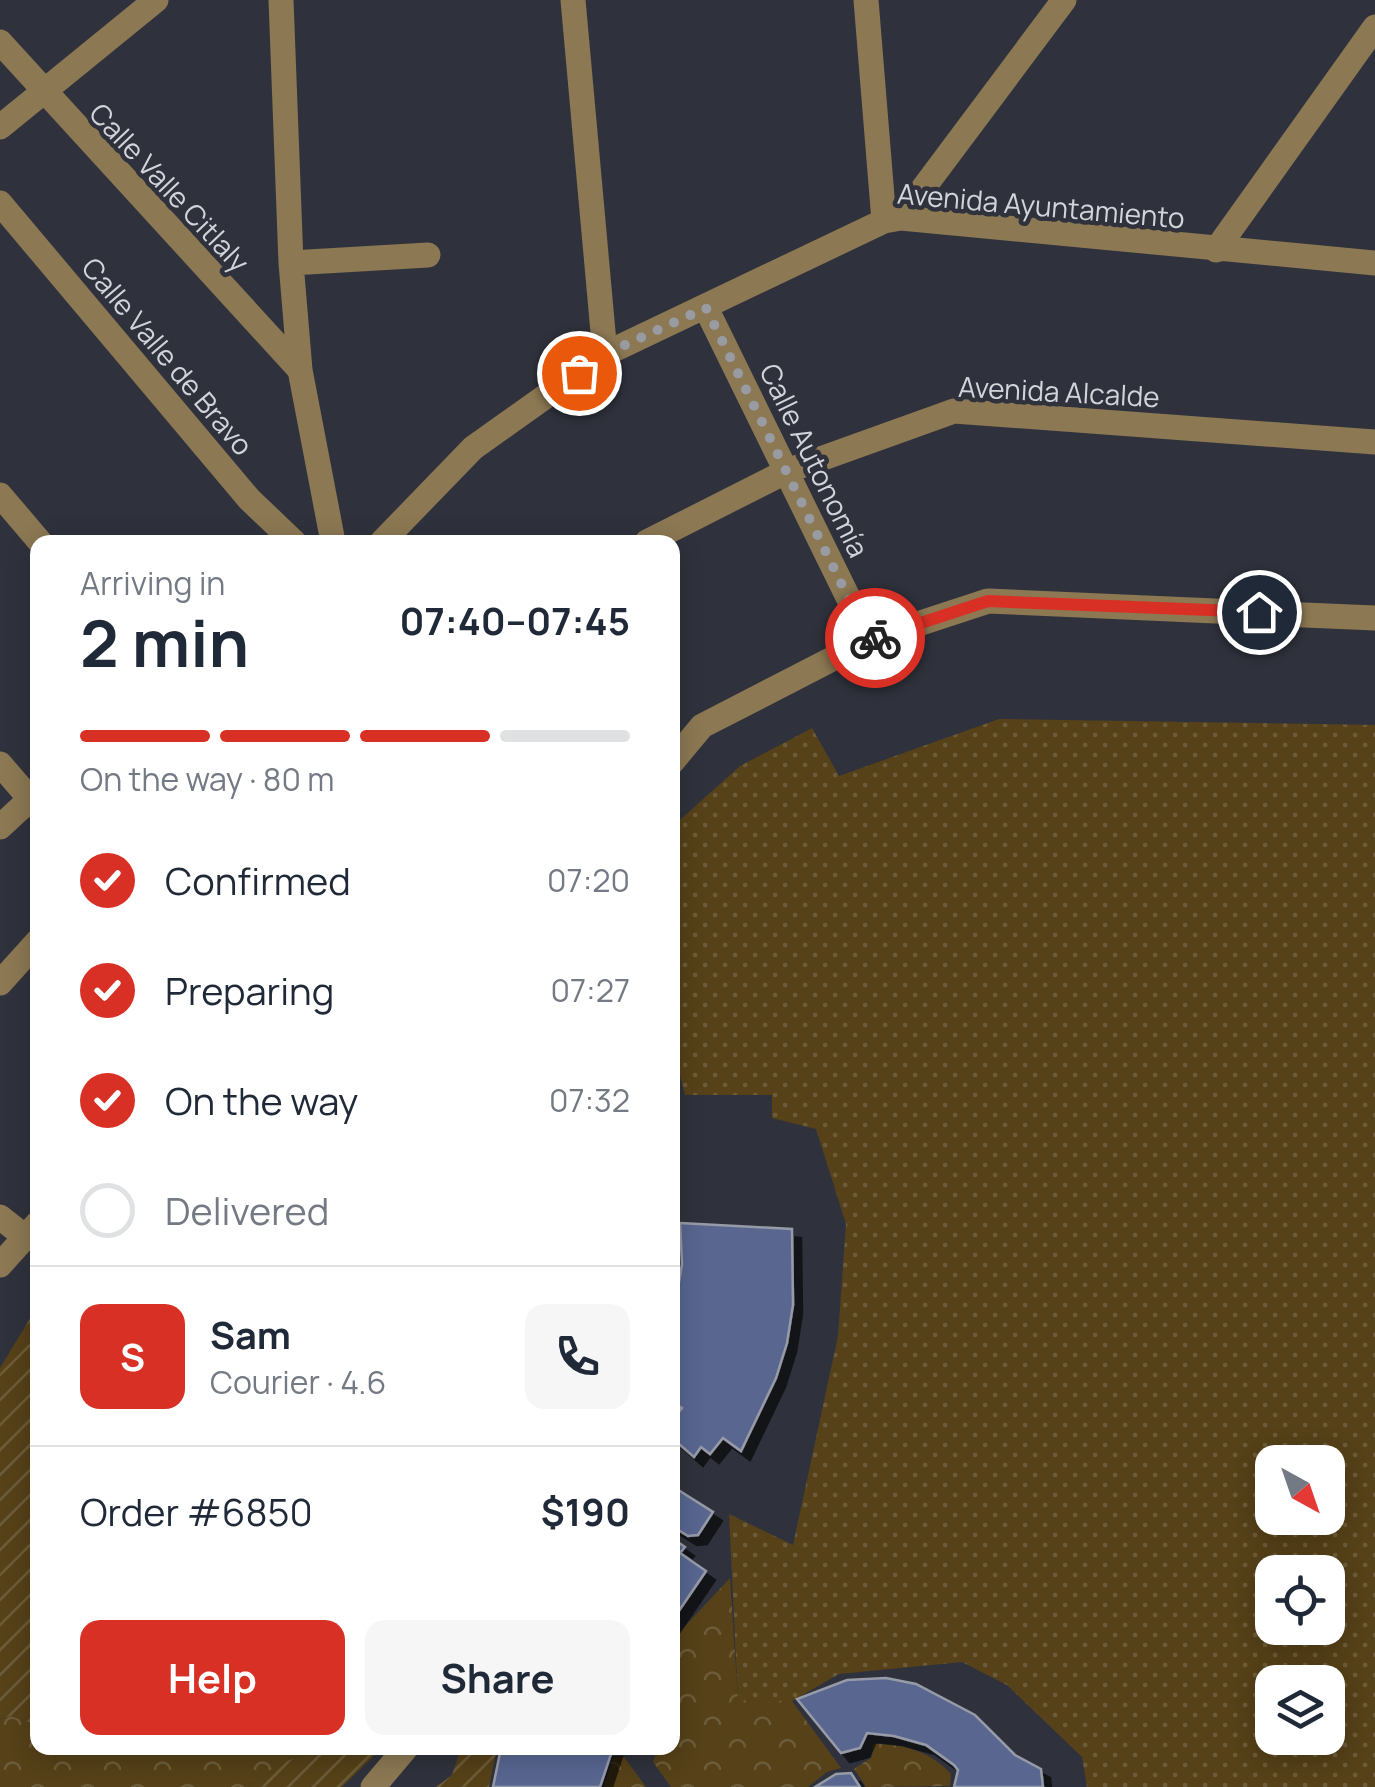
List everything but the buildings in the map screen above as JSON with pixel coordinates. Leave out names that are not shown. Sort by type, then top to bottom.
[{"type":"street","points":[[0,127],[156,0]]},
{"type":"street","points":[[281,0],[291,263],[300,370],[332,535]]},
{"type":"street","points":[[572,0],[605,354]]},
{"type":"street","points":[[866,0],[893,220]]},
{"type":"street","points":[[893,220],[1064,0]]},
{"type":"street","points":[[1216,250],[1375,27]]},
{"type":"street","name":"Calle Valle Citlaly","points":[[0,42],[300,370]]},
{"type":"street","name":"Calle Valle de Bravo","points":[[0,203],[249,499],[287,535]]},
{"type":"street","name":"Avenida Ayuntamiento","points":[[389,535],[473,448],[605,354],[893,220],[1375,262]]},
{"type":"street","points":[[291,263],[428,255]]},
{"type":"street","name":"Calle Autonomía","points":[[706,308],[869,640]]},
{"type":"street","name":"Avenida Alcalde","points":[[661,535],[787,470],[954,411],[1375,442]]},
{"type":"street","points":[[0,495],[34,535]]},
{"type":"street","points":[[680,752],[702,726],[869,640],[988,601],[1375,618]]},
{"type":"street","points":[[0,764],[30,795]]},
{"type":"street","points":[[0,827],[30,804]]},
{"type":"street","points":[[0,983],[30,950]]},
{"type":"street","points":[[0,1217],[30,1230]]},
{"type":"street","points":[[0,1264],[30,1231]]},
{"type":"street","points":[[372,1787],[400,1755]]},
{"type":"green space","points":[[999,719],[1375,725],[1375,1787],[1087,1787],[1082,1757],[1007,1685],[962,1662],[839,1674],[792,1701],[738,1701],[729,1514],[793,1545],[838,1336],[846,1224],[816,1129],[772,1118],[772,1095],[685,1095],[680,1076],[680,820],[740,766],[812,728],[839,776]]},
{"type":"green space","points":[[30,1319],[30,1722],[11,1716],[0,1719],[0,1368]]},
{"type":"green space","points":[[730,1578],[738,1700],[792,1701],[841,1768],[827,1772],[808,1787],[671,1787],[653,1762],[656,1755],[680,1755],[680,1632]]},
{"type":"green space","points":[[11,1716],[30,1723],[30,1755],[302,1755],[249,1787],[0,1787],[0,1719]]},
{"type":"green space","points":[[873,1744],[906,1747],[925,1754],[951,1774],[950,1786],[866,1787],[854,1769],[872,1757]]},
{"type":"green space","points":[[302,1755],[375,1755],[342,1787],[249,1787]]},
{"type":"green space","points":[[459,1755],[496,1755],[489,1787],[436,1787],[452,1775]]},
{"type":"green space","points":[[613,1757],[624,1757],[646,1787],[604,1787]]},
{"type":"way so far","points":[[579,373],[605,354],[706,308],[869,640],[875,638]]},
{"type":"route","points":[[875,638],[988,601],[1259,612]]}]
